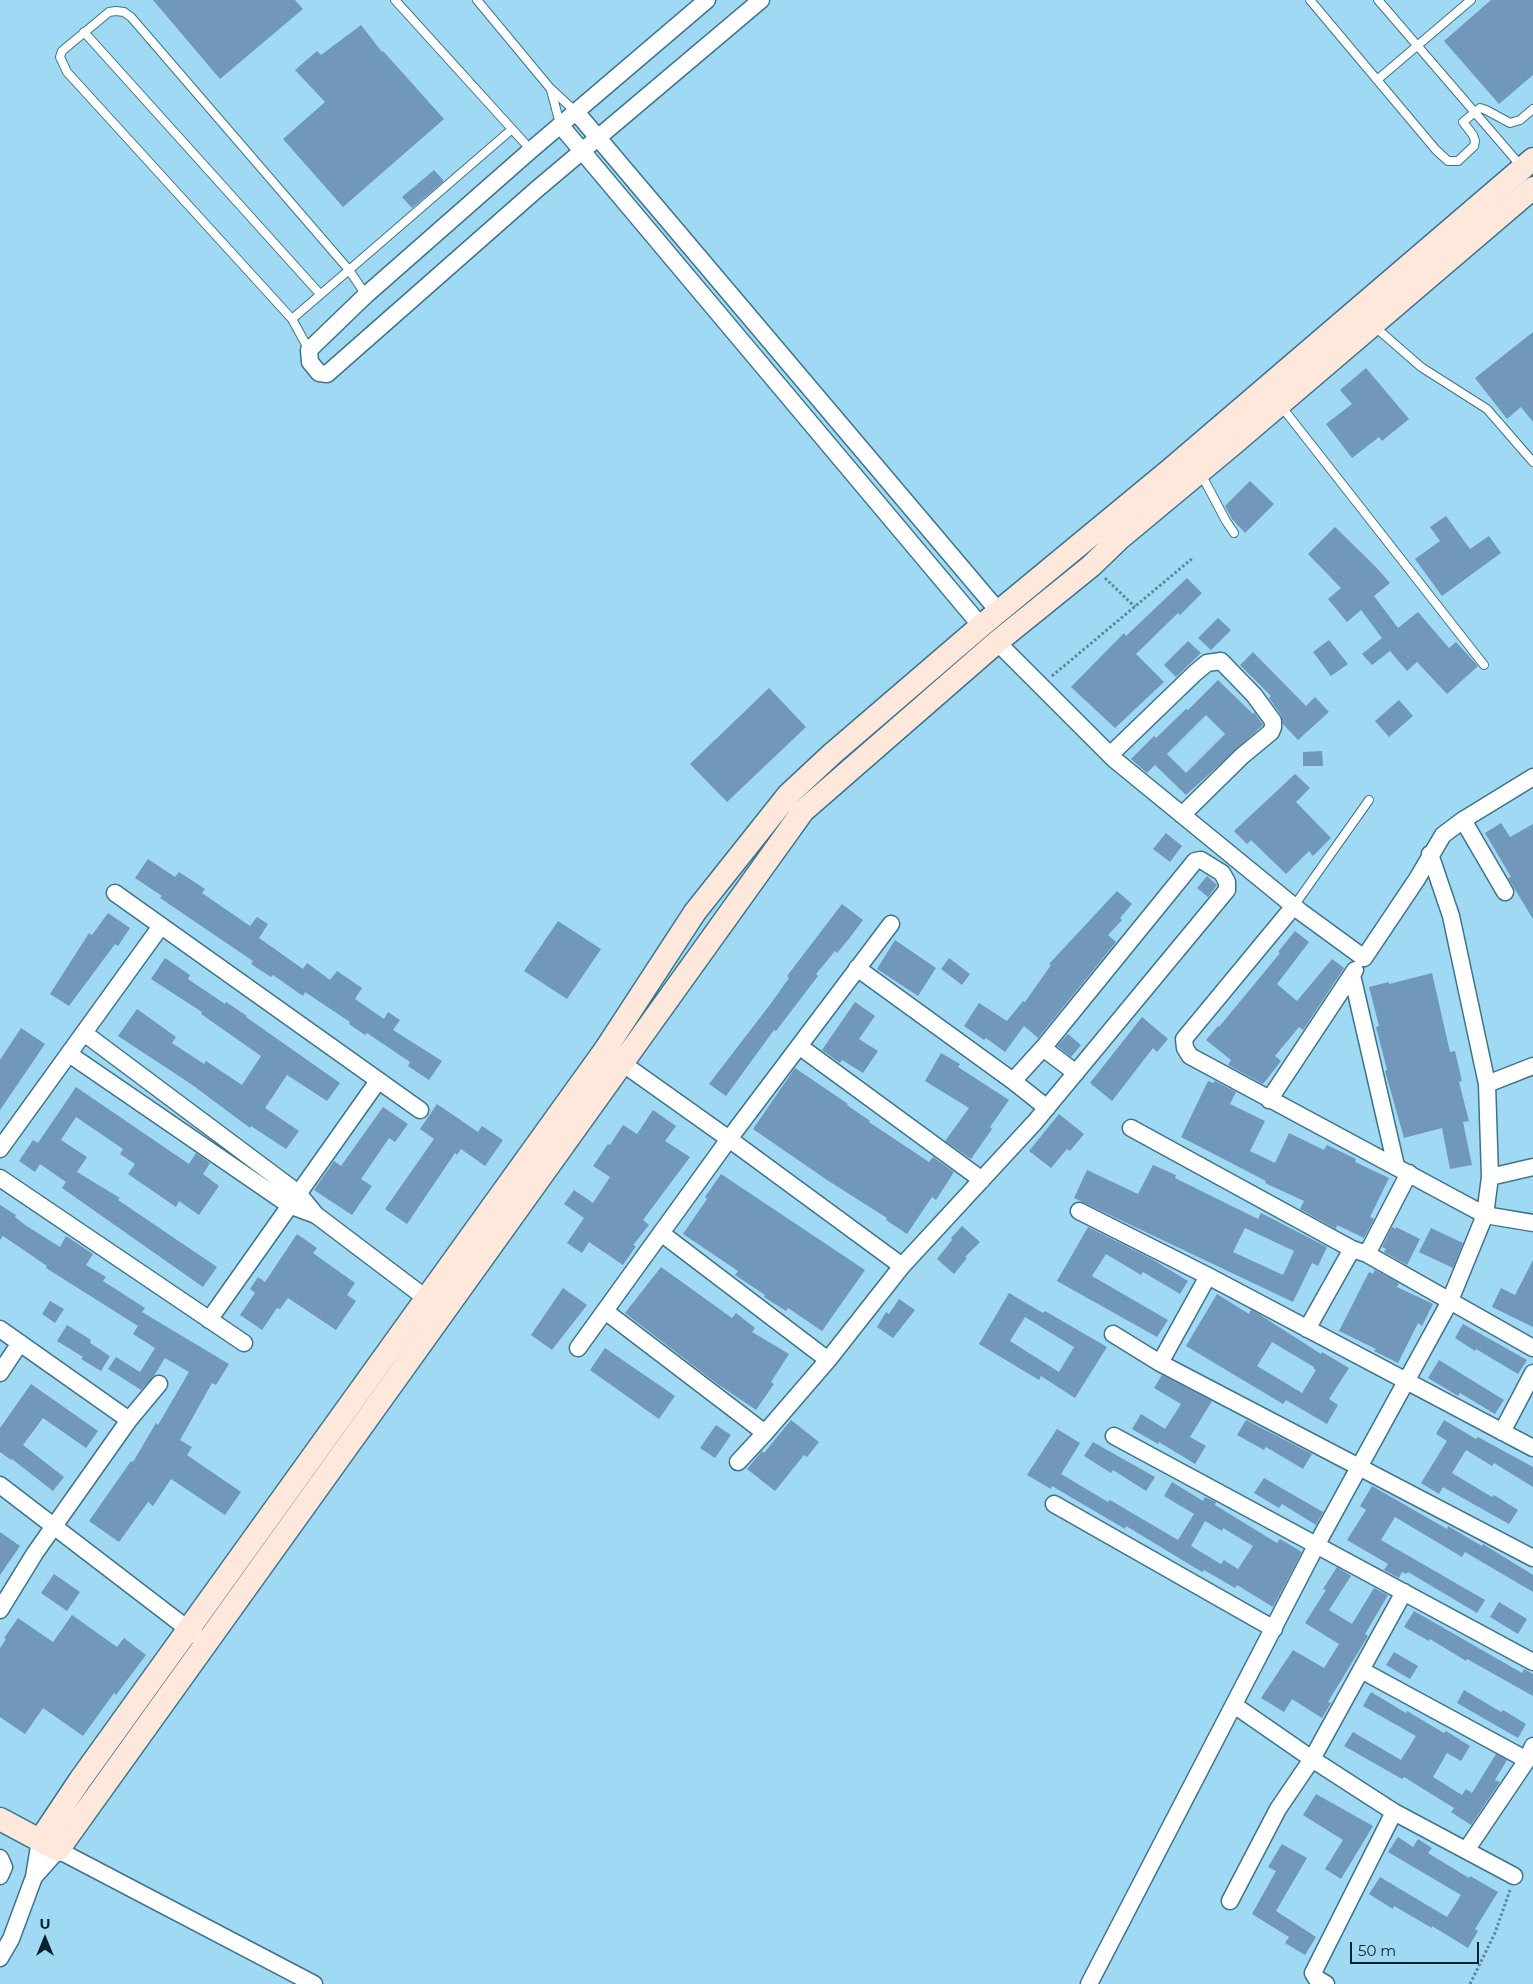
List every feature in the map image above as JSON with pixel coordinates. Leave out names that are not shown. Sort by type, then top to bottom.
[{"type":"street","points":[[707,0],[577,113],[531,150],[366,295],[309,350],[310,362],[319,373],[327,374],[536,190],[761,0]]},
{"type":"street","points":[[577,113],[1008,620]]},
{"type":"street","points":[[561,126],[981,626],[1110,755],[1294,906],[1364,958]]},
{"type":"street","points":[[198,1637],[404,1329],[803,811],[997,642],[1008,620],[1528,163]]},
{"type":"street","points":[[0,1958],[5,1936],[49,1845],[614,1057],[695,912],[788,795],[832,754],[981,626],[1008,620],[1091,566],[1119,539],[1533,188]]},
{"type":"street","points":[[774,380],[791,367]]},
{"type":"street","points":[[1110,755],[1195,673],[1207,663],[1221,661],[1254,695],[1273,721],[1273,727],[1271,732],[1242,756],[1182,815]]},
{"type":"street","points":[[1269,1100],[1417,879],[1430,854],[1443,835],[1463,820],[1533,777]]},
{"type":"street","points":[[1463,820],[1505,892]]},
{"type":"street","points":[[1089,1984],[1317,1544],[1449,1302],[1485,1215],[1490,1177],[1487,1084],[1451,916],[1430,854]]},
{"type":"street","points":[[738,1462],[828,1360],[902,1266],[982,1180],[1076,1073],[1227,890],[1227,882],[1222,874],[1201,860],[1195,861],[1043,1048],[1013,1081]]},
{"type":"street","points":[[115,893],[420,1110]]},
{"type":"street","points":[[1294,906],[1184,1039],[1185,1048],[1190,1056],[1485,1215],[1533,1223]]},
{"type":"street","points":[[578,1348],[729,1139],[891,924]]},
{"type":"street","points":[[0,1149],[161,926]]},
{"type":"street","points":[[857,968],[1013,1081],[1046,1108]]},
{"type":"street","points":[[1306,1329],[1359,1252],[1403,1170],[1352,975]]},
{"type":"street","points":[[84,1033],[216,1132],[294,1199],[427,1299]]},
{"type":"street","points":[[799,1046],[982,1180]]},
{"type":"street","points":[[1043,1048],[1076,1073]]},
{"type":"street","points":[[69,1054],[118,1086],[204,1148],[294,1199]]},
{"type":"street","points":[[614,1057],[902,1266]]},
{"type":"street","points":[[1487,1084],[1533,1066]]},
{"type":"street","points":[[118,1086],[133,1068]]},
{"type":"street","points":[[209,1320],[378,1081]]},
{"type":"street","points":[[1131,1128],[1533,1348]]},
{"type":"street","points":[[204,1148],[216,1132]]},
{"type":"street","points":[[1490,1177],[1533,1167]]},
{"type":"street","points":[[0,1178],[244,1343]]},
{"type":"street","points":[[1080,1211],[1208,1276],[1533,1448]]},
{"type":"street","points":[[661,1232],[828,1360]]},
{"type":"street","points":[[1160,1363],[1208,1276]]},
{"type":"street","points":[[605,1311],[765,1433]]},
{"type":"street","points":[[0,1328],[129,1420]]},
{"type":"street","points":[[1113,1334],[1160,1363],[1533,1558]]},
{"type":"street","points":[[0,1373],[20,1343]]},
{"type":"street","points":[[1502,1432],[1533,1373]]},
{"type":"street","points":[[0,1610],[35,1554],[129,1420],[159,1384]]},
{"type":"street","points":[[1114,1436],[1533,1662]]},
{"type":"street","points":[[0,1485],[198,1637]]},
{"type":"street","points":[[1054,1504],[1274,1629]]},
{"type":"street","points":[[1230,1901],[1278,1809],[1312,1759],[1404,1592]]},
{"type":"street","points":[[1361,1670],[1530,1753],[1467,1849]]},
{"type":"street","points":[[1234,1705],[1312,1759],[1394,1812],[1467,1849],[1514,1876]]},
{"type":"street","points":[[1326,1984],[1316,1978],[1313,1973],[1394,1812]]},
{"type":"street","points":[[0,1819],[314,1984]]},
{"type":"street","points":[[0,1858],[4,1867],[0,1876]]},
{"type":"lane","points":[[395,0],[531,150]]},
{"type":"lane","points":[[477,0],[550,88],[577,113]]},
{"type":"lane","points":[[1310,0],[1443,158],[1448,161],[1458,161],[1474,146],[1473,135],[1463,122],[1480,108],[1510,124],[1520,120],[1533,109]]},
{"type":"lane","points":[[1378,0],[1475,112],[1528,163]]},
{"type":"lane","points":[[1377,80],[1471,0]]},
{"type":"lane","points":[[309,350],[292,319],[68,72],[60,57],[62,51],[109,12],[124,12],[131,17],[350,270],[366,295]]},
{"type":"lane","points":[[84,32],[320,294]]},
{"type":"lane","points":[[550,88],[561,126]]},
{"type":"lane","points":[[292,319],[511,130]]},
{"type":"lane","points":[[1373,325],[1421,367],[1487,408],[1533,462]]},
{"type":"lane","points":[[1279,405],[1484,665]]},
{"type":"lane","points":[[1200,472],[1234,533]]},
{"type":"lane","points":[[1294,906],[1369,800]]},
{"type":"path","points":[[1040,686],[1194,557]]},
{"type":"path","points":[[1091,566],[1135,607]]},
{"type":"path","points":[[1470,1984],[1495,1933],[1514,1876]]},
{"type":"building","points":[[153,0],[295,0],[303,9],[220,79]]},
{"type":"building","points":[[1491,0],[1533,0],[1533,75],[1499,104],[1444,41]]},
{"type":"building","points":[[361,25],[382,52],[444,119],[343,207],[283,139],[325,102],[295,70],[317,51],[321,55]]},
{"type":"building","points":[[434,170],[444,181],[412,208],[402,197]]},
{"type":"building","points":[[1533,332],[1533,422],[1521,407],[1507,419],[1475,378]]},
{"type":"building","points":[[1366,368],[1409,419],[1382,441],[1379,437],[1352,458],[1326,424],[1352,404],[1340,390]]},
{"type":"building","points":[[1250,481],[1274,504],[1245,533],[1232,519],[1225,506]]},
{"type":"building","points":[[1446,516],[1470,549],[1489,536],[1501,553],[1442,596],[1415,559],[1440,541],[1430,527]]},
{"type":"building","points":[[1335,527],[1390,583],[1374,596],[1398,628],[1418,612],[1449,648],[1456,642],[1478,666],[1447,694],[1417,662],[1407,671],[1390,651],[1372,665],[1362,654],[1382,638],[1361,610],[1347,622],[1328,599],[1341,588],[1308,554]]},
{"type":"building","points":[[1187,578],[1202,593],[1180,615],[1178,613],[1136,654],[1164,682],[1115,728],[1071,687],[1124,633],[1126,636]]},
{"type":"building","points":[[1218,618],[1231,630],[1211,650],[1198,638]]},
{"type":"building","points":[[1329,640],[1348,664],[1331,676],[1313,652]]},
{"type":"building","points":[[1188,641],[1201,653],[1176,677],[1164,665]]},
{"type":"building","points":[[1253,652],[1306,706],[1315,697],[1329,712],[1298,740],[1283,724],[1281,715],[1269,698],[1271,696],[1240,665]]},
{"type":"building","points":[[1218,680],[1253,714],[1254,712],[1263,725],[1186,795],[1155,765],[1147,773],[1131,759],[1154,736],[1156,738],[1186,709],[1188,710]],"holes":[[[1206,715],[1225,734],[1186,773],[1167,754]]]},
{"type":"building","points":[[769,688],[806,727],[727,802],[690,764]]},
{"type":"building","points":[[1399,700],[1413,716],[1389,737],[1375,721]]},
{"type":"building","points":[[1322,751],[1323,766],[1303,766],[1303,752]]},
{"type":"building","points":[[1295,774],[1310,788],[1296,802],[1331,838],[1313,856],[1309,851],[1286,874],[1251,840],[1247,844],[1234,831]]},
{"type":"building","points":[[1501,823],[1510,837],[1533,824],[1533,919],[1508,878],[1511,877],[1485,833]]},
{"type":"building","points":[[1166,833],[1182,846],[1170,862],[1153,849]]},
{"type":"building","points":[[148,859],[175,877],[179,872],[205,889],[202,893],[250,926],[257,917],[268,924],[259,938],[303,969],[307,963],[330,980],[337,971],[362,988],[355,999],[384,1019],[388,1012],[400,1020],[393,1030],[442,1061],[429,1080],[408,1066],[410,1062],[367,1033],[365,1035],[349,1024],[350,1022],[305,992],[303,996],[273,975],[271,977],[251,964],[253,961],[160,898],[162,896],[135,878]]},
{"type":"building","points":[[1207,876],[1217,885],[1208,897],[1197,888]]},
{"type":"building","points":[[1117,891],[1132,904],[1120,918],[1122,920],[1108,935],[1116,942],[1038,1038],[1024,1026],[1005,1052],[986,1038],[984,1040],[964,1026],[979,1003],[1007,1021],[1023,1001],[1025,1002],[1051,965],[1049,964]]},
{"type":"building","points":[[842,904],[863,920],[837,953],[835,951],[816,974],[818,976],[776,1031],[774,1030],[726,1096],[709,1084],[772,1002],[789,978],[787,976]]},
{"type":"building","points":[[108,913],[130,928],[118,946],[115,944],[69,1006],[50,994],[89,933],[92,935]]},
{"type":"building","points":[[558,921],[601,949],[567,999],[524,971]]},
{"type":"building","points":[[1295,931],[1309,942],[1277,984],[1297,1001],[1332,959],[1344,968],[1303,1030],[1299,1027],[1275,1056],[1281,1061],[1263,1084],[1228,1065],[1231,1060],[1206,1040],[1280,953],[1278,952]]},
{"type":"building","points":[[895,940],[936,968],[918,996],[877,969]]},
{"type":"building","points":[[165,958],[190,975],[188,979],[225,1004],[226,1002],[247,1016],[340,1083],[327,1101],[287,1075],[265,1108],[299,1131],[286,1149],[251,1126],[250,1128],[191,1084],[118,1036],[137,1009],[176,1037],[172,1043],[204,1064],[206,1061],[242,1085],[261,1056],[201,1014],[202,1012],[151,979]]},
{"type":"building","points":[[949,958],[970,974],[962,985],[941,969]]},
{"type":"building","points":[[1432,973],[1450,1052],[1455,1051],[1462,1081],[1459,1082],[1469,1121],[1463,1122],[1472,1165],[1450,1169],[1442,1128],[1404,1138],[1385,1071],[1387,1070],[1376,1027],[1379,1026],[1369,987]]},
{"type":"building","points":[[855,1002],[875,1016],[859,1039],[878,1051],[863,1073],[842,1060],[840,1063],[822,1050]]},
{"type":"building","points":[[1142,1017],[1168,1039],[1157,1052],[1153,1048],[1112,1101],[1090,1083]]},
{"type":"building","points":[[21,1028],[45,1044],[0,1110],[0,1060]]},
{"type":"building","points":[[1068,1034],[1081,1045],[1071,1057],[1057,1046]]},
{"type":"building","points":[[941,1053],[960,1064],[958,1067],[1009,1100],[971,1159],[945,1141],[969,1108],[925,1081]]},
{"type":"building","points":[[795,1068],[848,1104],[869,1122],[929,1162],[933,1157],[954,1172],[936,1200],[932,1197],[907,1234],[886,1220],[887,1218],[827,1180],[753,1129]]},
{"type":"building","points":[[1208,1081],[1213,1083],[1215,1081],[1236,1092],[1230,1104],[1265,1121],[1250,1151],[1275,1163],[1289,1133],[1324,1150],[1327,1145],[1356,1159],[1355,1162],[1389,1178],[1370,1217],[1374,1219],[1364,1238],[1337,1225],[1336,1229],[1300,1209],[1304,1201],[1265,1183],[1266,1181],[1181,1137]]},
{"type":"building","points":[[76,1087],[189,1164],[196,1153],[210,1163],[203,1174],[219,1186],[199,1215],[179,1201],[176,1207],[128,1174],[135,1164],[120,1154],[123,1149],[76,1117],[61,1140],[87,1157],[77,1172],[120,1198],[118,1200],[217,1267],[203,1287],[62,1188],[66,1182],[40,1164],[35,1172],[19,1161],[33,1140],[38,1143]]},
{"type":"building","points":[[437,1104],[478,1132],[482,1126],[503,1140],[485,1166],[461,1149],[457,1155],[455,1153],[407,1224],[385,1209],[434,1139],[420,1129]]},
{"type":"building","points":[[383,1107],[408,1124],[395,1142],[389,1138],[361,1179],[372,1186],[352,1215],[314,1190],[334,1161],[341,1166]]},
{"type":"building","points":[[653,1110],[676,1126],[665,1141],[690,1157],[643,1220],[649,1225],[633,1245],[636,1246],[623,1265],[589,1242],[582,1253],[567,1243],[584,1218],[564,1204],[574,1190],[593,1203],[610,1177],[593,1166],[623,1125],[637,1134]]},
{"type":"building","points":[[1059,1114],[1084,1134],[1070,1151],[1067,1149],[1051,1168],[1029,1151]]},
{"type":"building","points":[[1153,1165],[1176,1175],[1175,1178],[1258,1219],[1261,1213],[1327,1247],[1318,1266],[1312,1263],[1293,1302],[1074,1198],[1087,1170],[1138,1194]],"holes":[[[1245,1228],[1294,1251],[1283,1275],[1233,1252]]]},
{"type":"building","points":[[721,1174],[865,1270],[822,1331],[788,1308],[786,1311],[764,1297],[765,1295],[735,1275],[738,1271],[683,1234],[707,1199],[705,1197]]},
{"type":"building","points":[[0,1205],[16,1215],[15,1217],[25,1225],[60,1247],[66,1236],[93,1254],[86,1265],[106,1277],[103,1281],[145,1308],[142,1312],[229,1364],[216,1385],[212,1383],[180,1440],[192,1447],[187,1455],[241,1492],[225,1515],[171,1479],[153,1506],[148,1502],[119,1542],[89,1521],[131,1461],[133,1462],[156,1423],[158,1425],[189,1372],[165,1358],[154,1376],[141,1390],[108,1369],[116,1357],[140,1372],[155,1348],[133,1334],[138,1326],[46,1268],[47,1266],[3,1236],[0,1240]]},
{"type":"building","points":[[962,1226],[980,1242],[965,1257],[967,1258],[954,1274],[937,1259],[952,1240],[951,1238]]},
{"type":"building","points":[[1088,1227],[1150,1258],[1188,1281],[1180,1294],[1143,1272],[1141,1275],[1106,1254],[1092,1276],[1168,1320],[1157,1337],[1057,1281]]},
{"type":"building","points":[[1392,1227],[1396,1229],[1396,1227],[1420,1239],[1407,1265],[1384,1252],[1386,1249],[1382,1247]]},
{"type":"building","points":[[1431,1228],[1463,1243],[1453,1268],[1419,1252]]},
{"type":"building","points":[[297,1234],[317,1248],[313,1253],[355,1283],[347,1295],[356,1301],[336,1330],[288,1298],[280,1309],[277,1308],[262,1330],[240,1315],[255,1293],[250,1289],[258,1277],[265,1282]]},
{"type":"building","points":[[1533,1260],[1533,1327],[1492,1307],[1501,1288],[1515,1295]]},
{"type":"building","points":[[661,1267],[732,1318],[736,1313],[755,1328],[752,1332],[789,1354],[771,1382],[774,1384],[756,1410],[716,1383],[625,1313]]},
{"type":"building","points":[[1375,1270],[1399,1283],[1397,1287],[1433,1304],[1422,1326],[1418,1323],[1398,1363],[1374,1351],[1376,1349],[1339,1331],[1369,1272],[1373,1274]]},
{"type":"building","points":[[563,1288],[587,1305],[552,1350],[531,1335]]},
{"type":"building","points":[[1009,1293],[1043,1313],[1045,1311],[1107,1347],[1075,1398],[1041,1376],[1039,1380],[979,1344]],"holes":[[[1025,1317],[1074,1347],[1059,1372],[1010,1341]]]},
{"type":"building","points":[[1217,1294],[1249,1314],[1251,1310],[1254,1311],[1321,1354],[1322,1352],[1349,1368],[1329,1399],[1338,1405],[1327,1424],[1286,1400],[1283,1404],[1186,1346]],"holes":[[[1272,1342],[1316,1370],[1302,1393],[1257,1366]]]},
{"type":"building","points":[[899,1299],[915,1310],[893,1338],[877,1327],[886,1312],[889,1314]]},
{"type":"building","points":[[50,1301],[64,1309],[55,1323],[42,1314]]},
{"type":"building","points":[[1463,1324],[1527,1360],[1518,1374],[1455,1338]]},
{"type":"building","points":[[67,1325],[91,1340],[90,1343],[110,1356],[101,1371],[57,1341]]},
{"type":"building","points":[[605,1348],[675,1396],[659,1419],[590,1370]]},
{"type":"building","points":[[1439,1360],[1504,1400],[1495,1414],[1460,1393],[1458,1396],[1428,1378]]},
{"type":"building","points":[[1162,1375],[1212,1401],[1190,1437],[1206,1446],[1195,1464],[1159,1442],[1158,1444],[1132,1429],[1141,1414],[1165,1429],[1181,1404],[1154,1388]]},
{"type":"building","points":[[31,1384],[98,1431],[86,1448],[43,1418],[23,1445],[64,1477],[53,1491],[0,1452],[0,1428]]},
{"type":"building","points":[[791,1420],[819,1442],[807,1457],[804,1455],[775,1491],[747,1469],[762,1451],[764,1453]]},
{"type":"building","points":[[1246,1420],[1312,1454],[1303,1469],[1266,1447],[1264,1450],[1237,1435]]},
{"type":"building","points":[[1444,1420],[1476,1439],[1478,1437],[1533,1467],[1533,1487],[1494,1463],[1492,1466],[1466,1450],[1452,1473],[1518,1510],[1509,1524],[1443,1487],[1439,1494],[1421,1483],[1447,1441],[1436,1434]]},
{"type":"building","points":[[716,1425],[731,1435],[715,1458],[700,1448]]},
{"type":"building","points":[[1057,1429],[1080,1443],[1061,1474],[1178,1540],[1194,1514],[1164,1496],[1172,1482],[1203,1501],[1205,1497],[1216,1502],[1215,1505],[1277,1543],[1280,1539],[1302,1552],[1273,1607],[1237,1585],[1235,1588],[1204,1570],[1202,1572],[1126,1526],[1125,1529],[1052,1486],[1051,1489],[1027,1475]],"holes":[[[1205,1521],[1222,1531],[1223,1528],[1253,1546],[1238,1569],[1224,1560],[1221,1564],[1191,1546]]]},
{"type":"building","points":[[1093,1442],[1155,1477],[1146,1491],[1113,1470],[1111,1473],[1084,1456]]},
{"type":"building","points":[[1264,1478],[1323,1512],[1316,1525],[1282,1504],[1279,1508],[1254,1493]]},
{"type":"building","points":[[1372,1486],[1447,1529],[1448,1526],[1482,1546],[1483,1544],[1533,1575],[1533,1592],[1465,1552],[1462,1557],[1395,1517],[1381,1540],[1485,1600],[1477,1613],[1408,1572],[1406,1574],[1402,1572],[1399,1578],[1384,1570],[1388,1564],[1347,1540],[1366,1510],[1360,1506]]},
{"type":"building","points":[[0,1532],[20,1546],[0,1575]]},
{"type":"building","points":[[1337,1567],[1351,1576],[1329,1610],[1352,1624],[1374,1588],[1388,1595],[1365,1634],[1368,1636],[1328,1702],[1331,1703],[1322,1718],[1292,1699],[1284,1712],[1261,1698],[1293,1650],[1324,1668],[1339,1644],[1305,1623],[1326,1590],[1323,1589]]},
{"type":"building","points":[[54,1574],[80,1592],[67,1611],[41,1593]]},
{"type":"building","points":[[1499,1602],[1527,1619],[1518,1634],[1490,1617]]},
{"type":"building","points":[[1414,1611],[1522,1673],[1524,1669],[1533,1674],[1533,1696],[1467,1659],[1466,1661],[1430,1639],[1429,1641],[1404,1627]]},
{"type":"building","points":[[72,1615],[117,1647],[124,1638],[146,1655],[116,1695],[114,1693],[83,1736],[43,1708],[25,1734],[0,1717],[0,1648],[6,1639],[4,1638],[18,1618],[53,1642]]},
{"type":"building","points":[[1394,1652],[1418,1666],[1410,1679],[1386,1665]]},
{"type":"building","points":[[1464,1690],[1526,1724],[1518,1738],[1457,1703]]},
{"type":"building","points":[[1371,1692],[1444,1733],[1446,1731],[1470,1746],[1461,1761],[1447,1753],[1433,1777],[1462,1795],[1466,1789],[1472,1793],[1496,1754],[1507,1760],[1495,1780],[1500,1782],[1471,1825],[1451,1812],[1454,1808],[1404,1777],[1402,1779],[1344,1746],[1353,1732],[1401,1760],[1416,1736],[1363,1706]]},
{"type":"building","points":[[1316,1794],[1373,1826],[1341,1879],[1325,1869],[1343,1840],[1303,1815]]},
{"type":"building","points":[[1398,1837],[1413,1847],[1418,1839],[1432,1848],[1428,1853],[1469,1878],[1470,1876],[1498,1892],[1475,1929],[1478,1931],[1468,1948],[1432,1926],[1432,1928],[1394,1906],[1393,1909],[1369,1894],[1380,1877],[1447,1917],[1461,1895],[1388,1852]]},
{"type":"building","points":[[1282,1844],[1307,1858],[1276,1911],[1316,1937],[1305,1955],[1285,1943],[1289,1937],[1252,1914],[1276,1871],[1268,1867]]}]
